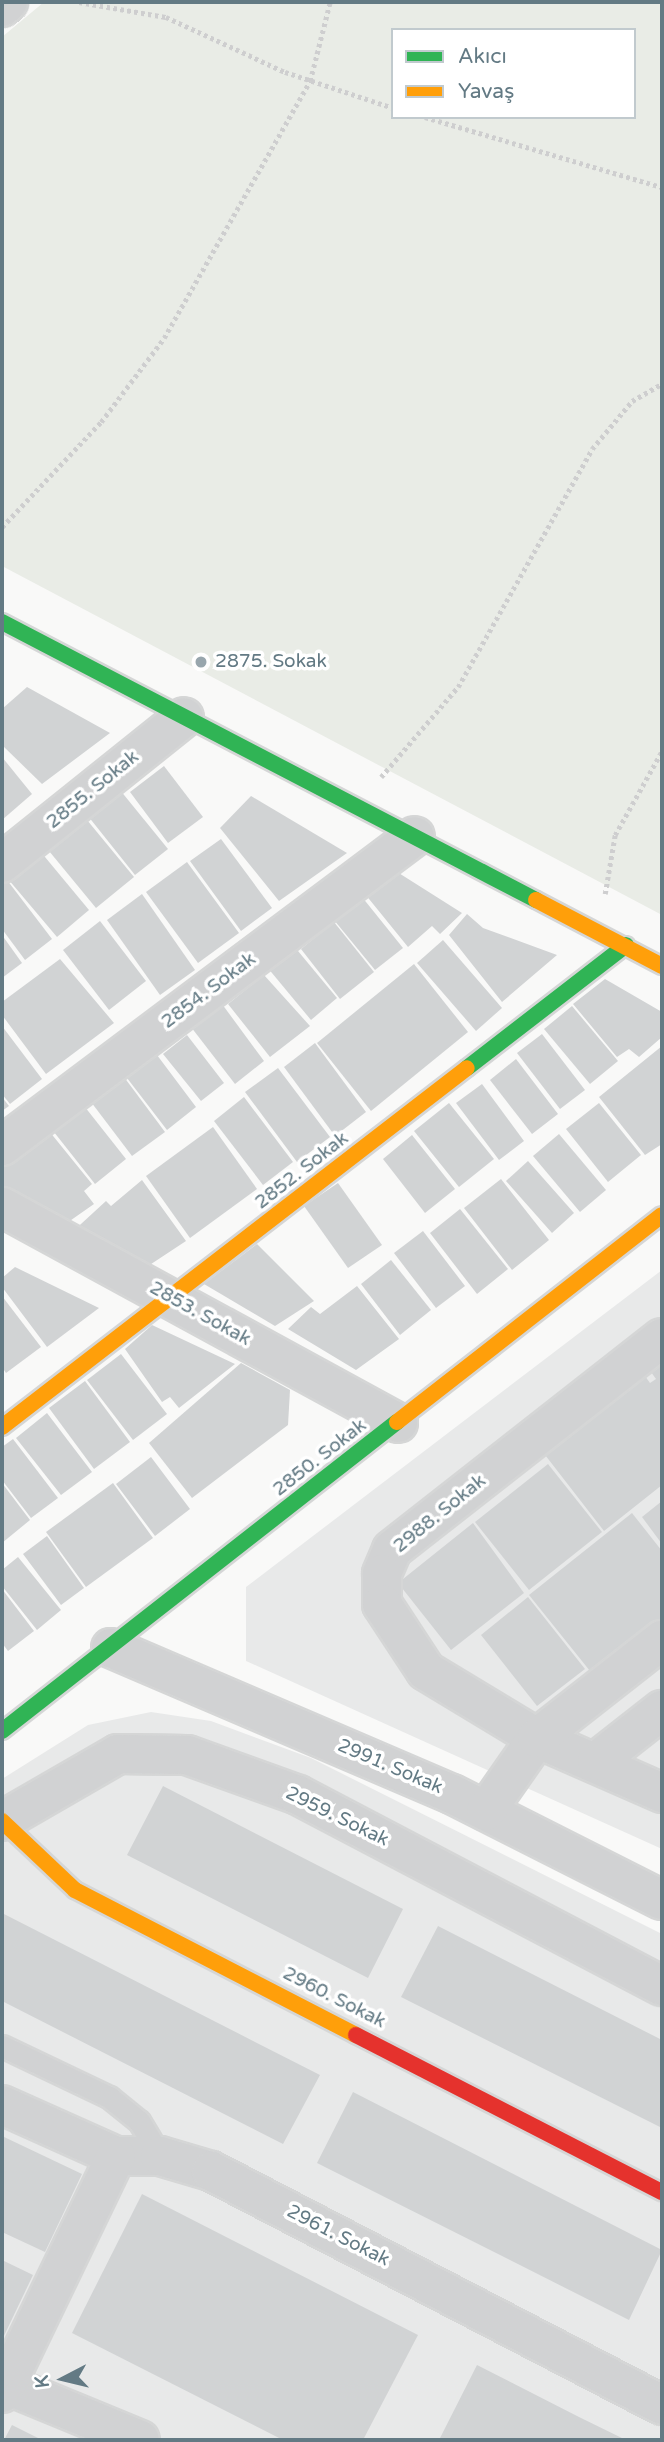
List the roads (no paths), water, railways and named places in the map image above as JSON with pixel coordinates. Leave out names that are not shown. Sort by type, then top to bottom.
[{"type":"street","points":[[2,7],[8,2]]},
{"type":"street","points":[[2,622],[662,965]]},
{"type":"street","name":"2855. Sokak","points":[[2,863],[184,717]]},
{"type":"street","name":"2854. Sokak","points":[[2,1146],[415,836]]},
{"type":"street","name":"2852. Sokak","points":[[2,1427],[626,945]]},
{"type":"street","name":"2853. Sokak","points":[[2,1207],[398,1423]]},
{"type":"street","name":"2850. Sokak","points":[[2,1731],[662,1215]]},
{"type":"street","name":"2988. Sokak","points":[[662,1338],[392,1550],[382,1574],[382,1604],[426,1671],[537,1738],[597,1761],[662,1793]]},
{"type":"street","points":[[486,1811],[537,1738],[662,1640]]},
{"type":"street","name":"2991. Sokak","points":[[111,1647],[486,1811],[662,1900]]},
{"type":"street","points":[[597,1761],[662,1710]]},
{"type":"street","name":"2959. Sokak","points":[[2,1821],[118,1754],[187,1755],[298,1795],[662,1986]]},
{"type":"street","name":"2960. Sokak","points":[[2,1821],[75,1890],[662,2192]]},
{"type":"street","name":"2961. Sokak","points":[[2,2105],[116,2156],[160,2156],[211,2171],[662,2405]]},
{"type":"street","points":[[116,2156],[3,2387],[140,2440]]},
{"type":"lane","points":[[2,2046],[109,2097],[139,2121],[160,2156]]},
{"type":"place","name":"2875. Sokak","points":[[201,662]]}]
